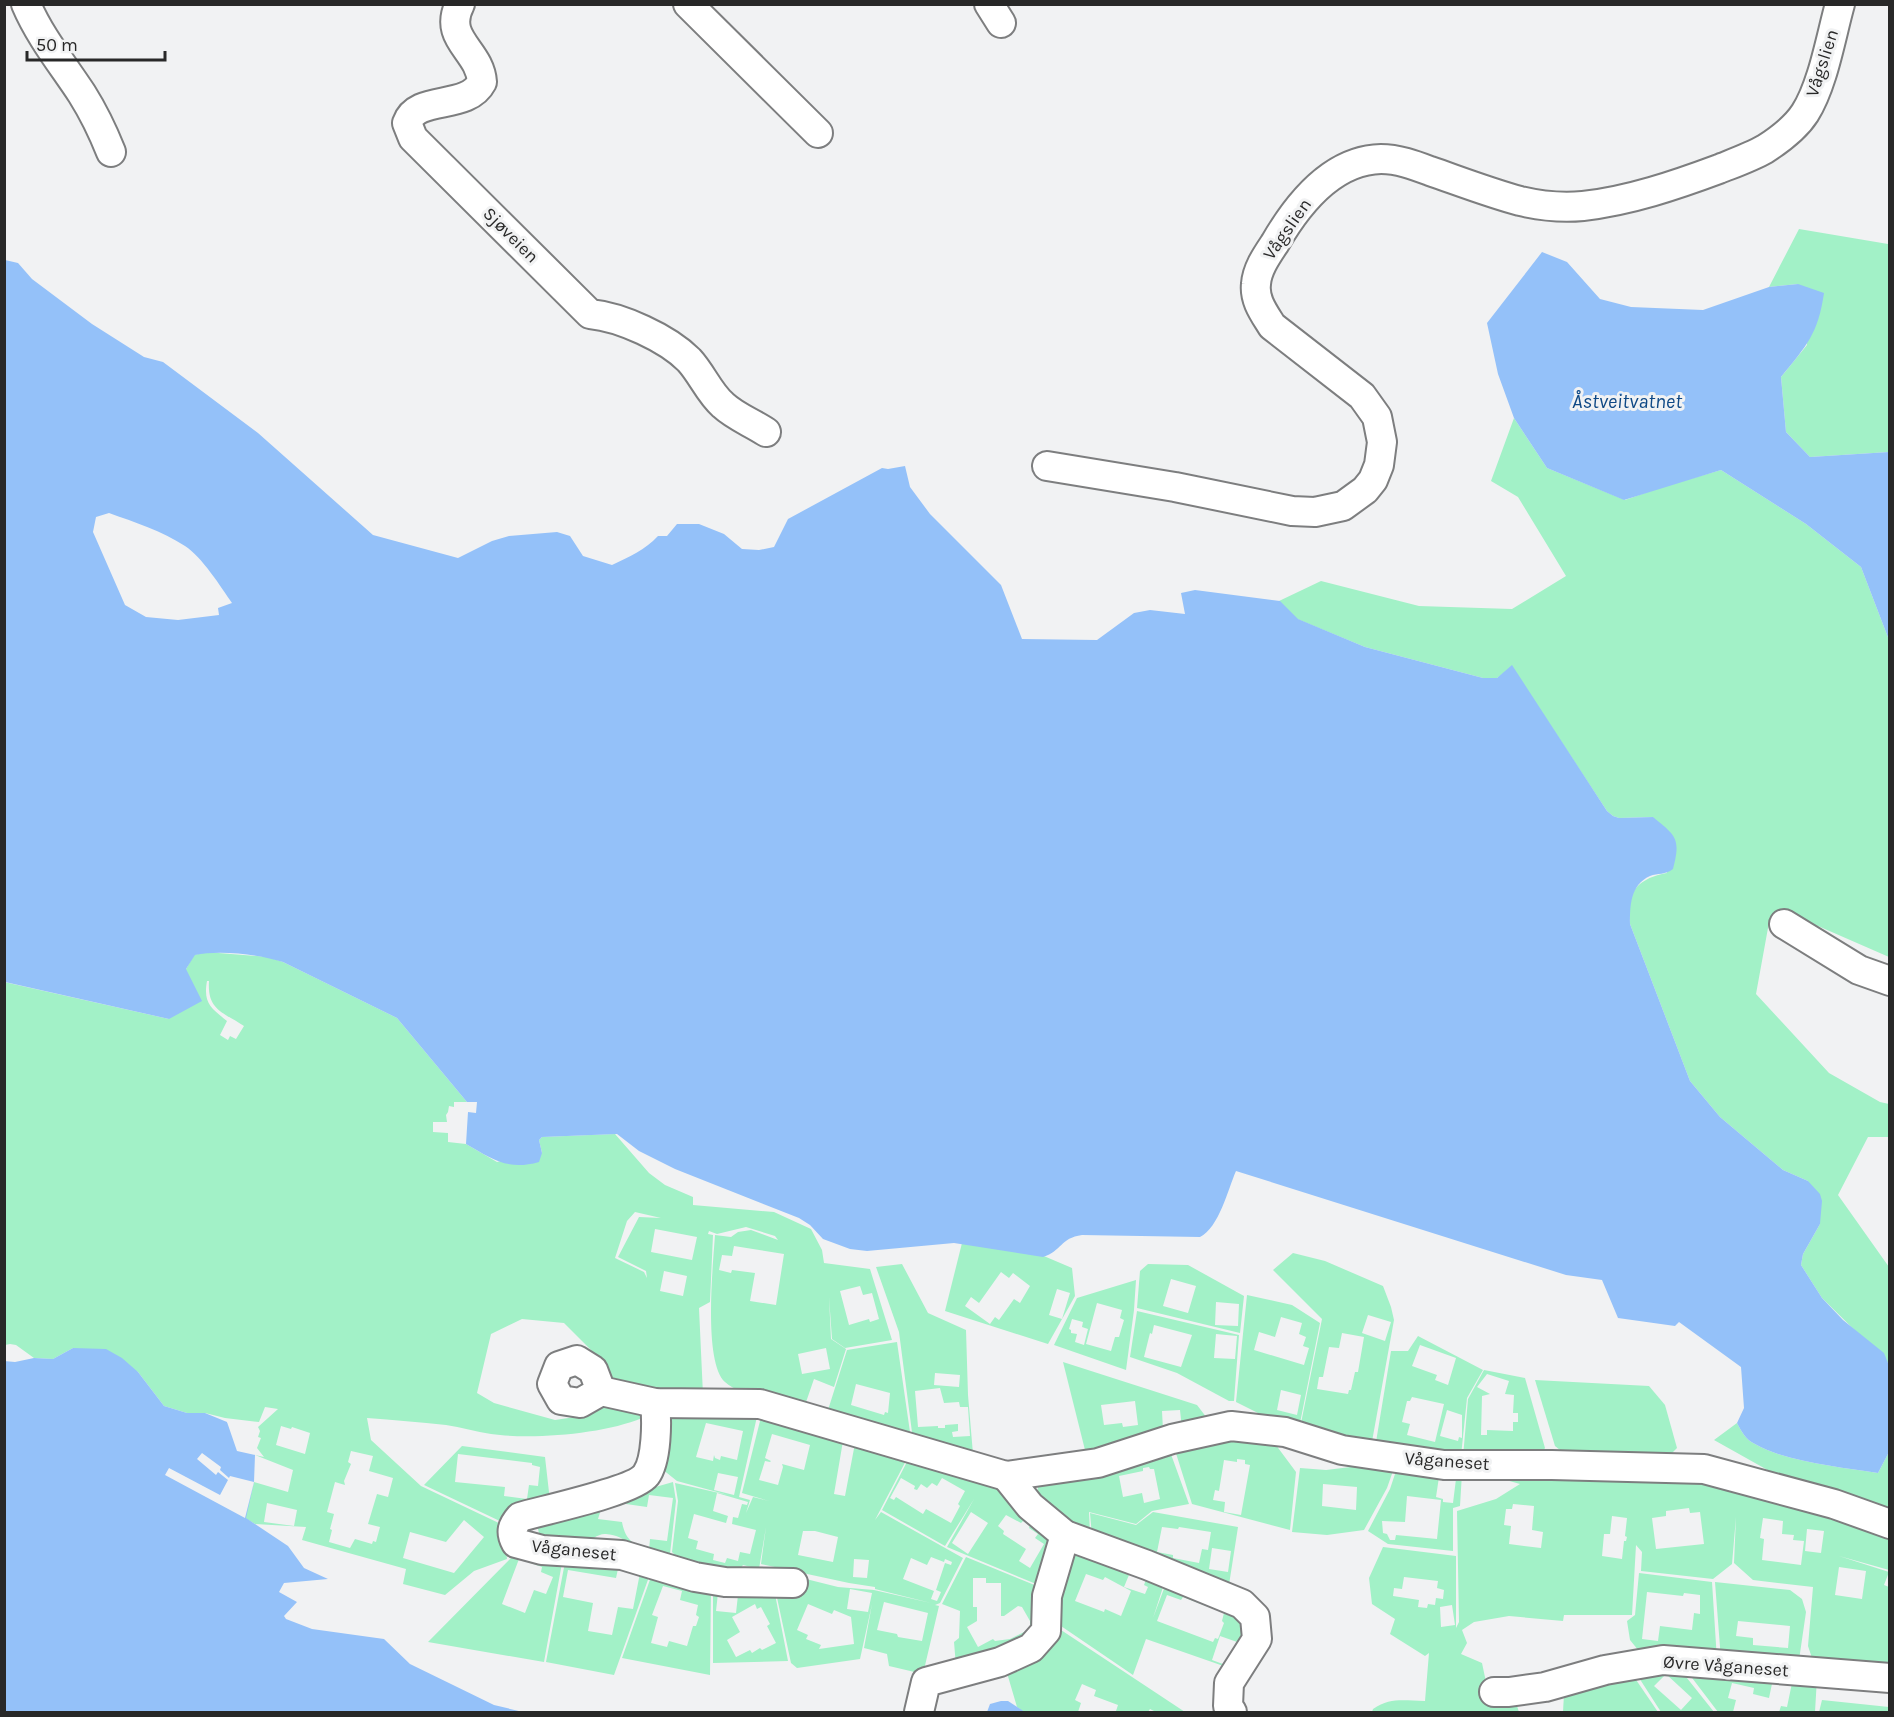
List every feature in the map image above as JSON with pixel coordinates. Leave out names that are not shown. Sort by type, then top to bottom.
[{"type":"street","points":[[26,4],[40,31],[84,96],[111,152]]},
{"type":"street","name":"Sjøveien","points":[[460,4],[455,15],[454,26],[479,68],[482,82],[475,92],[468,96],[429,106],[413,114],[407,123],[413,138],[590,314],[619,319],[660,340],[688,359],[721,404],[746,422],[766,432]]},
{"type":"street","points":[[688,4],[818,134]]},
{"type":"street","name":"Vågslien","points":[[1047,466],[1175,486],[1292,511],[1315,512],[1343,506],[1365,490],[1373,480],[1379,465],[1382,442],[1377,417],[1362,396],[1272,326],[1262,311],[1256,291],[1264,260],[1290,219],[1318,187],[1343,170],[1364,162],[1388,160],[1417,166],[1518,200],[1565,207],[1600,204],[1702,175],[1765,149],[1794,126],[1805,112],[1821,73],[1840,4]]},
{"type":"street","points":[[1784,924],[1859,970],[1890,981]]},
{"type":"street","name":"Våganeset","points":[[601,1391],[655,1403],[760,1404],[1006,1476],[1098,1463],[1172,1439],[1231,1426],[1285,1432],[1342,1450],[1444,1465],[1704,1469],[1834,1504],[1890,1524]]},
{"type":"street","name":"Våganeset","points":[[655,1403],[657,1427],[646,1475],[637,1482],[613,1493],[520,1517],[514,1523],[512,1531],[516,1543],[542,1551],[622,1555],[695,1577],[725,1582],[793,1583]]},
{"type":"street","points":[[1006,1476],[1030,1506],[1065,1534],[1242,1604],[1255,1617],[1257,1639],[1229,1683],[1228,1706],[1232,1713]]},
{"type":"street","points":[[919,1713],[926,1682],[1000,1662],[1031,1648],[1047,1631],[1047,1596],[1065,1534]]},
{"type":"street","name":"Øvre Våganeset","points":[[1494,1692],[1545,1687],[1605,1670],[1662,1660],[1890,1678]]},
{"type":"green space","points":[[1799,229],[1888,244],[1889,241],[1889,452],[1810,457],[1786,432],[1781,377],[1807,345],[1798,284],[1769,287]]},
{"type":"green space","points":[[1514,418],[1547,468],[1625,500],[1721,470],[1806,524],[1861,567],[1889,640],[1889,957],[1818,926],[1770,917],[1756,994],[1829,1073],[1880,1102],[1889,1104],[1889,1137],[1868,1137],[1838,1195],[1889,1267],[1889,1367],[1888,1363],[1822,1298],[1801,1265],[1803,1254],[1820,1224],[1808,1181],[1783,1170],[1720,1117],[1690,1081],[1630,924],[1629,902],[1632,894],[1640,884],[1650,878],[1667,873],[1653,817],[1619,818],[1607,811],[1512,667],[1497,678],[1483,678],[1365,647],[1297,619],[1279,601],[1321,581],[1419,606],[1512,609],[1566,576],[1518,497],[1491,481]]},
{"type":"green space","points":[[206,952],[268,957],[283,962],[397,1018],[467,1102],[454,1102],[454,1107],[449,1106],[446,1115],[447,1122],[433,1122],[433,1132],[448,1133],[448,1142],[466,1144],[497,1162],[542,1153],[539,1140],[542,1137],[615,1134],[649,1173],[665,1185],[693,1197],[693,1205],[774,1212],[811,1229],[822,1250],[824,1263],[870,1269],[892,1340],[845,1348],[832,1339],[829,1297],[831,1339],[846,1349],[834,1387],[814,1379],[805,1405],[752,1395],[732,1387],[725,1382],[718,1371],[714,1355],[711,1289],[715,1235],[731,1237],[738,1232],[751,1230],[778,1240],[775,1236],[746,1227],[717,1234],[709,1231],[708,1234],[713,1235],[710,1302],[699,1308],[703,1395],[614,1385],[591,1350],[564,1323],[522,1319],[491,1334],[477,1393],[494,1403],[555,1420],[575,1417],[600,1403],[643,1408],[642,1418],[588,1432],[547,1436],[508,1436],[446,1425],[367,1418],[371,1440],[421,1486],[503,1525],[507,1559],[474,1571],[445,1595],[403,1584],[406,1569],[302,1540],[306,1527],[255,1524],[245,1518],[254,1482],[288,1492],[293,1470],[255,1455],[264,1457],[257,1448],[261,1438],[258,1437],[260,1431],[258,1427],[278,1409],[265,1407],[259,1422],[205,1413],[187,1413],[164,1406],[138,1372],[73,1348],[53,1359],[34,1358],[16,1345],[5,1345],[4,982],[169,1019],[186,969],[194,955]],"holes":[[[207,981],[209,981],[209,991],[214,1004],[223,1013],[244,1026],[236,1039],[230,1036],[228,1040],[220,1035],[227,1021],[213,1008],[206,995]],[[635,1212],[661,1218],[639,1217],[618,1257],[646,1271],[647,1278],[644,1272],[615,1258],[627,1221]],[[655,1229],[697,1237],[692,1260],[651,1252]],[[734,1246],[784,1254],[776,1305],[750,1301],[755,1273],[732,1270],[731,1273],[719,1270],[722,1255],[732,1256]],[[664,1271],[687,1276],[683,1296],[660,1291]],[[860,1286],[863,1295],[872,1293],[879,1319],[870,1322],[869,1319],[849,1325],[840,1291]],[[826,1348],[830,1369],[802,1374],[798,1354]],[[281,1426],[310,1433],[305,1454],[276,1445]],[[351,1451],[373,1456],[369,1471],[393,1478],[388,1497],[377,1494],[368,1524],[380,1527],[376,1542],[373,1541],[372,1544],[355,1539],[350,1548],[329,1542],[334,1514],[327,1512],[335,1482],[345,1485],[344,1481],[351,1464],[348,1462]],[[267,1503],[297,1510],[294,1526],[264,1522]],[[464,1520],[484,1537],[454,1573],[403,1558],[410,1532],[446,1542]]]},
{"type":"green space","points":[[963,1239],[1025,1248],[1072,1268],[1075,1296],[1048,1344],[945,1311]],"holes":[[[1001,1272],[1009,1278],[1013,1273],[1030,1286],[1020,1303],[1014,1299],[999,1320],[995,1317],[990,1324],[965,1306],[971,1297],[979,1303]],[[1057,1289],[1070,1293],[1062,1319],[1049,1315]]]},
{"type":"green space","points":[[1293,1253],[1325,1261],[1383,1286],[1394,1320],[1371,1447],[1299,1433],[1322,1319],[1273,1270]],"holes":[[[1368,1315],[1391,1322],[1385,1341],[1362,1333]],[[1342,1333],[1364,1337],[1358,1372],[1355,1372],[1351,1390],[1348,1394],[1317,1389],[1319,1377],[1323,1377],[1329,1347],[1339,1348]]]},
{"type":"green space","points":[[902,1264],[928,1313],[966,1330],[973,1454],[913,1440],[899,1332],[876,1267]],"holes":[[[935,1373],[960,1375],[959,1387],[934,1385]],[[940,1388],[944,1403],[959,1402],[960,1407],[968,1407],[970,1436],[953,1437],[952,1432],[958,1431],[958,1424],[945,1425],[945,1428],[918,1427],[915,1391]]]},
{"type":"green space","points":[[1148,1264],[1188,1265],[1244,1296],[1240,1333],[1137,1308],[1140,1271]],"holes":[[[1171,1279],[1196,1286],[1188,1313],[1163,1306]],[[1216,1302],[1239,1304],[1238,1326],[1215,1325]]]},
{"type":"green space","points":[[1136,1280],[1126,1370],[1054,1345],[1077,1298]],"holes":[[[1097,1303],[1122,1310],[1120,1318],[1124,1320],[1119,1337],[1115,1337],[1111,1351],[1086,1344]],[[1072,1319],[1083,1322],[1082,1327],[1088,1329],[1084,1345],[1075,1342],[1077,1334],[1071,1333],[1069,1329]]]},
{"type":"green space","points":[[1247,1295],[1292,1305],[1320,1323],[1298,1433],[1236,1402]],"holes":[[[1281,1317],[1302,1323],[1299,1334],[1306,1337],[1303,1346],[1309,1348],[1304,1365],[1254,1350],[1259,1332],[1275,1337]],[[1281,1390],[1301,1395],[1297,1415],[1277,1410]]]},
{"type":"green space","points":[[1137,1311],[1239,1335],[1234,1401],[1229,1401],[1177,1373],[1130,1357]],"holes":[[[1154,1325],[1192,1335],[1181,1367],[1144,1357]],[[1216,1334],[1237,1336],[1235,1359],[1214,1358]]]},
{"type":"green space","points":[[1418,1336],[1483,1370],[1467,1398],[1461,1456],[1375,1448],[1391,1351],[1408,1351]],"holes":[[[1420,1345],[1456,1358],[1448,1385],[1435,1380],[1437,1375],[1412,1366]],[[1412,1397],[1444,1404],[1435,1442],[1407,1435],[1410,1424],[1402,1422],[1407,1401],[1410,1401]],[[1447,1410],[1462,1415],[1462,1438],[1459,1437],[1458,1441],[1440,1436]]]},
{"type":"green space","points":[[897,1342],[911,1439],[828,1410],[847,1350]],"holes":[[[856,1384],[890,1393],[888,1413],[885,1412],[884,1415],[851,1405]]]},
{"type":"green space","points":[[1063,1362],[1197,1405],[1213,1426],[1087,1458]],"holes":[[[1135,1401],[1138,1425],[1123,1427],[1122,1423],[1104,1425],[1101,1405]],[[1180,1410],[1182,1429],[1163,1430],[1162,1411]]]},
{"type":"green space","points":[[1484,1370],[1525,1378],[1545,1448],[1539,1457],[1463,1457],[1468,1399]],"holes":[[[1487,1374],[1509,1381],[1505,1394],[1514,1395],[1513,1413],[1518,1413],[1518,1422],[1513,1422],[1513,1431],[1487,1430],[1487,1435],[1481,1435],[1482,1396],[1490,1394],[1477,1387]]]},
{"type":"green space","points":[[1535,1380],[1649,1386],[1665,1405],[1677,1448],[1663,1462],[1571,1459],[1555,1446]]},
{"type":"green space","points":[[758,1412],[739,1497],[750,1500],[746,1513],[753,1497],[769,1501],[742,1493],[762,1413],[844,1435],[834,1494],[845,1496],[856,1438],[909,1455],[875,1520],[881,1512],[963,1558],[940,1603],[935,1605],[939,1606],[923,1674],[889,1666],[887,1654],[864,1648],[872,1604],[860,1659],[797,1668],[791,1663],[773,1579],[794,1576],[838,1587],[874,1590],[931,1603],[875,1589],[875,1587],[761,1564],[766,1527],[759,1569],[743,1565],[737,1573],[687,1567],[672,1552],[678,1501],[675,1483],[728,1495],[677,1481],[662,1469],[661,1457],[671,1414]],"holes":[[[706,1423],[743,1431],[737,1460],[721,1456],[720,1460],[714,1455],[713,1461],[696,1457]],[[772,1434],[810,1445],[804,1470],[782,1464],[778,1485],[759,1480],[765,1461],[771,1461],[765,1458]],[[718,1473],[738,1477],[734,1495],[714,1490]],[[717,1493],[748,1502],[747,1505],[742,1504],[738,1518],[733,1517],[732,1524],[756,1530],[750,1554],[740,1552],[738,1561],[727,1558],[725,1563],[713,1560],[714,1554],[696,1549],[698,1541],[688,1538],[694,1514],[726,1523],[728,1516],[713,1511]],[[803,1531],[815,1531],[838,1537],[833,1562],[798,1555]],[[931,1557],[944,1562],[945,1559],[952,1562],[951,1565],[945,1563],[936,1590],[941,1592],[937,1601],[931,1599],[934,1591],[903,1579],[911,1558],[927,1565]],[[854,1559],[869,1560],[867,1578],[853,1577]],[[850,1589],[872,1593],[868,1612],[847,1609]],[[884,1602],[928,1613],[922,1641],[898,1637],[897,1634],[877,1630]],[[808,1604],[832,1614],[834,1610],[851,1617],[854,1644],[819,1649],[821,1645],[806,1639],[808,1635],[797,1630]]]},
{"type":"green space","points":[[1737,1423],[1749,1440],[1782,1455],[1814,1463],[1878,1473],[1889,1452],[1889,1570],[1839,1556],[1889,1572],[1884,1585],[1889,1587],[1889,1672],[1815,1667],[1808,1646],[1813,1587],[1753,1580],[1734,1563],[1736,1517],[1732,1564],[1713,1579],[1641,1571],[1642,1552],[1636,1545],[1632,1615],[1564,1615],[1563,1621],[1509,1616],[1474,1622],[1462,1630],[1467,1643],[1461,1654],[1482,1663],[1490,1701],[1514,1697],[1519,1712],[1372,1712],[1380,1705],[1392,1701],[1425,1701],[1429,1653],[1425,1656],[1390,1634],[1395,1619],[1372,1604],[1369,1578],[1383,1547],[1456,1556],[1456,1628],[1459,1622],[1457,1511],[1496,1499],[1520,1484],[1478,1472],[1697,1478],[1866,1525],[1714,1440]],"holes":[[[1513,1504],[1534,1506],[1532,1530],[1543,1532],[1541,1548],[1509,1544],[1511,1526],[1504,1525],[1506,1509],[1512,1509]],[[1689,1508],[1690,1513],[1700,1512],[1704,1544],[1656,1549],[1652,1518],[1666,1516],[1666,1511]],[[1612,1516],[1627,1518],[1625,1536],[1627,1537],[1624,1541],[1622,1559],[1602,1556],[1604,1534],[1610,1534]],[[1763,1518],[1783,1521],[1782,1534],[1794,1535],[1793,1540],[1804,1541],[1801,1565],[1762,1560],[1764,1539],[1760,1538]],[[1807,1529],[1824,1531],[1821,1553],[1805,1551]],[[1839,1567],[1866,1571],[1862,1599],[1835,1595]],[[1404,1577],[1438,1581],[1437,1588],[1444,1590],[1443,1599],[1436,1598],[1435,1605],[1428,1604],[1427,1608],[1418,1607],[1419,1600],[1393,1596],[1394,1588],[1402,1589]],[[1452,1605],[1455,1625],[1441,1627],[1440,1607]]]},
{"type":"green space","points":[[1270,1437],[1296,1472],[1290,1530],[1192,1504],[1174,1447]],"holes":[[[1237,1459],[1245,1460],[1245,1464],[1250,1465],[1241,1515],[1224,1512],[1225,1502],[1213,1500],[1215,1490],[1219,1491],[1224,1460],[1237,1462]]]},
{"type":"green space","points":[[462,1446],[545,1457],[550,1501],[504,1523],[424,1485]],"holes":[[[458,1454],[532,1463],[540,1467],[538,1486],[529,1485],[527,1499],[504,1496],[505,1487],[455,1482]]]},
{"type":"green space","points":[[1168,1446],[1189,1504],[1152,1511],[1136,1524],[1089,1512],[1090,1533],[1036,1497],[1039,1483]],"holes":[[[1149,1467],[1154,1469],[1160,1499],[1144,1503],[1142,1493],[1123,1497],[1119,1476],[1143,1471],[1143,1468]]]},
{"type":"green space","points":[[910,1456],[985,1480],[1055,1529],[1041,1586],[947,1547],[974,1499],[945,1546],[882,1510]],"holes":[[[901,1478],[915,1486],[914,1489],[917,1490],[921,1484],[927,1488],[932,1483],[937,1486],[942,1478],[965,1491],[951,1523],[926,1509],[923,1514],[896,1497],[894,1500],[890,1498]],[[971,1512],[988,1523],[968,1554],[952,1543]],[[1006,1515],[1030,1525],[1029,1528],[1038,1534],[1035,1538],[1044,1544],[1030,1568],[1019,1561],[1026,1549],[1003,1534],[1004,1531],[998,1526]]]},
{"type":"green space","points":[[1359,1466],[1393,1471],[1387,1488],[1364,1530],[1327,1535],[1292,1532],[1300,1468],[1326,1470]],"holes":[[[1323,1484],[1357,1487],[1356,1510],[1322,1506]]]},
{"type":"green space","points":[[1396,1471],[1462,1473],[1460,1506],[1453,1508],[1453,1551],[1388,1544],[1368,1531],[1390,1489]],"holes":[[[1439,1477],[1456,1479],[1453,1503],[1443,1502],[1443,1499],[1436,1497]],[[1407,1496],[1441,1500],[1437,1539],[1396,1535],[1395,1540],[1390,1540],[1387,1534],[1383,1533],[1382,1521],[1405,1522]]]},
{"type":"green space","points":[[673,1482],[676,1501],[670,1554],[652,1555],[622,1539],[606,1534],[584,1542],[541,1541],[536,1521]],"holes":[[[649,1495],[673,1498],[667,1541],[650,1539],[649,1550],[638,1546],[631,1540],[625,1533],[622,1522],[598,1519],[602,1506],[618,1506],[619,1503],[647,1507]]]},
{"type":"green space","points":[[1153,1512],[1238,1527],[1228,1591],[1092,1536],[1090,1513],[1136,1525]],"holes":[[[1162,1527],[1211,1532],[1208,1550],[1202,1549],[1199,1563],[1157,1552]],[[1212,1548],[1231,1551],[1228,1572],[1209,1569]]]},
{"type":"green space","points":[[1068,1550],[1166,1578],[1153,1618],[1168,1578],[1254,1625],[1232,1669],[1146,1639],[1133,1675],[1058,1624]],"holes":[[[1131,1570],[1147,1577],[1144,1585],[1148,1587],[1145,1594],[1124,1587]],[[1086,1574],[1103,1580],[1105,1577],[1131,1591],[1121,1616],[1075,1601]],[[1167,1595],[1181,1600],[1183,1597],[1224,1613],[1222,1621],[1224,1623],[1218,1639],[1215,1638],[1213,1642],[1157,1621]],[[1220,1636],[1240,1643],[1231,1667],[1212,1660]]]},
{"type":"green space","points":[[517,1552],[562,1563],[544,1662],[428,1642]],"holes":[[[519,1559],[542,1567],[541,1572],[553,1577],[546,1594],[534,1590],[525,1613],[502,1604]]]},
{"type":"green space","points":[[566,1557],[650,1574],[614,1675],[546,1662]],"holes":[[[618,1569],[640,1573],[633,1609],[618,1607],[612,1635],[588,1631],[593,1603],[563,1597],[568,1570],[616,1578]]]},
{"type":"green space","points":[[966,1557],[1042,1588],[1031,1641],[956,1666],[954,1642],[959,1638],[960,1611],[942,1604]],"holes":[[[973,1578],[986,1578],[986,1583],[1001,1583],[1001,1616],[1018,1606],[1022,1607],[1030,1621],[1030,1629],[1010,1639],[995,1641],[993,1639],[978,1647],[967,1627],[977,1621],[977,1607],[973,1607]]]},
{"type":"green space","points":[[1639,1573],[1712,1582],[1717,1660],[1643,1656],[1630,1640],[1627,1621],[1635,1615]],"holes":[[[1647,1592],[1683,1596],[1684,1593],[1700,1595],[1700,1614],[1694,1613],[1692,1630],[1660,1626],[1658,1641],[1642,1639]]]},
{"type":"green space","points":[[652,1574],[711,1588],[710,1675],[622,1658]],"holes":[[[663,1586],[682,1591],[680,1600],[698,1605],[696,1615],[699,1617],[696,1626],[693,1626],[687,1646],[669,1641],[667,1647],[651,1643],[658,1617],[652,1615]]]},
{"type":"green space","points":[[1715,1582],[1790,1590],[1802,1599],[1806,1612],[1798,1667],[1721,1660]],"holes":[[[1738,1621],[1790,1626],[1788,1648],[1753,1645],[1753,1638],[1736,1636]]]},
{"type":"green space","points":[[713,1588],[774,1589],[788,1661],[713,1663]],"holes":[[[718,1593],[738,1595],[736,1613],[716,1611]],[[755,1604],[757,1609],[761,1607],[776,1643],[762,1650],[760,1648],[752,1653],[750,1650],[736,1657],[727,1640],[740,1632],[732,1617]]]},
{"type":"green space","points":[[1058,1628],[1185,1712],[1156,1712],[1150,1709],[1148,1712],[1119,1712],[1116,1711],[1118,1705],[1094,1696],[1096,1690],[1082,1684],[1075,1700],[1081,1703],[1078,1712],[1024,1712],[1017,1707],[1007,1673]]},
{"type":"green space","points":[[1675,1663],[1714,1712],[1661,1712],[1634,1670]],"holes":[[[1666,1674],[1692,1698],[1681,1710],[1654,1686]]]},
{"type":"green space","points":[[1683,1666],[1817,1678],[1815,1712],[1779,1712],[1781,1706],[1787,1707],[1792,1683],[1773,1679],[1769,1698],[1753,1694],[1754,1688],[1732,1683],[1728,1698],[1736,1700],[1733,1712],[1718,1712]]},
{"type":"green space","points":[[1630,1671],[1658,1712],[1563,1712],[1564,1694]]},
{"type":"green space","points":[[1822,1700],[1889,1707],[1889,1712],[1819,1712]]},
{"type":"water","name":"Åstveitvatnet","points":[[1542,252],[1567,262],[1600,299],[1631,307],[1703,310],[1769,287],[1798,284],[1824,293],[1815,329],[1781,377],[1786,432],[1810,457],[1889,452],[1889,640],[1861,567],[1806,524],[1721,470],[1624,500],[1547,468],[1514,418],[1498,374],[1487,323]]},
{"type":"water","points":[[5,260],[18,263],[32,279],[92,324],[144,357],[163,362],[258,433],[373,535],[458,558],[492,541],[509,536],[557,532],[570,536],[583,556],[612,565],[631,556],[658,536],[667,536],[677,524],[699,524],[724,534],[742,549],[759,550],[774,547],[788,519],[882,468],[905,466],[910,487],[930,514],[1001,585],[1022,639],[1097,640],[1134,613],[1150,610],[1185,614],[1181,593],[1195,590],[1280,601],[1298,619],[1365,647],[1483,678],[1497,678],[1512,665],[1607,811],[1619,818],[1653,817],[1675,838],[1673,869],[1650,876],[1638,885],[1632,897],[1630,924],[1690,1081],[1720,1117],[1783,1170],[1808,1181],[1820,1194],[1822,1201],[1820,1224],[1803,1254],[1801,1265],[1822,1298],[1843,1320],[1884,1353],[1888,1363],[1889,1452],[1878,1473],[1814,1463],[1768,1450],[1749,1440],[1737,1423],[1744,1408],[1741,1367],[1679,1322],[1675,1326],[1618,1318],[1602,1280],[1566,1275],[1236,1171],[1218,1217],[1207,1232],[1200,1237],[1082,1235],[1069,1239],[1043,1257],[954,1243],[867,1251],[850,1249],[823,1239],[810,1225],[799,1218],[675,1169],[639,1151],[617,1134],[542,1137],[539,1140],[542,1153],[539,1162],[518,1165],[492,1159],[466,1144],[468,1112],[476,1113],[477,1102],[467,1102],[397,1018],[283,962],[239,954],[195,955],[186,969],[202,1001],[169,1019],[5,982]],"holes":[[[109,513],[157,531],[185,546],[204,565],[232,603],[218,608],[219,615],[178,620],[146,617],[125,605],[93,532],[96,517]]]},
{"type":"water","points":[[73,1348],[106,1349],[122,1358],[138,1372],[164,1406],[187,1413],[205,1413],[227,1422],[255,1455],[254,1482],[246,1518],[288,1546],[304,1568],[328,1579],[284,1583],[279,1592],[297,1602],[284,1616],[286,1619],[312,1629],[384,1639],[410,1664],[494,1705],[523,1712],[5,1712],[4,1361],[53,1359]]},
{"type":"water","points":[[1008,1701],[1025,1712],[987,1712],[990,1704]]},
{"type":"pier","points":[[227,1422],[232,1422],[251,1446],[255,1455],[237,1451]]},
{"type":"pier","points":[[202,1453],[221,1467],[220,1470],[229,1478],[230,1476],[254,1482],[245,1518],[165,1475],[169,1468],[220,1495],[228,1480],[218,1472],[216,1475],[197,1459]]}]
